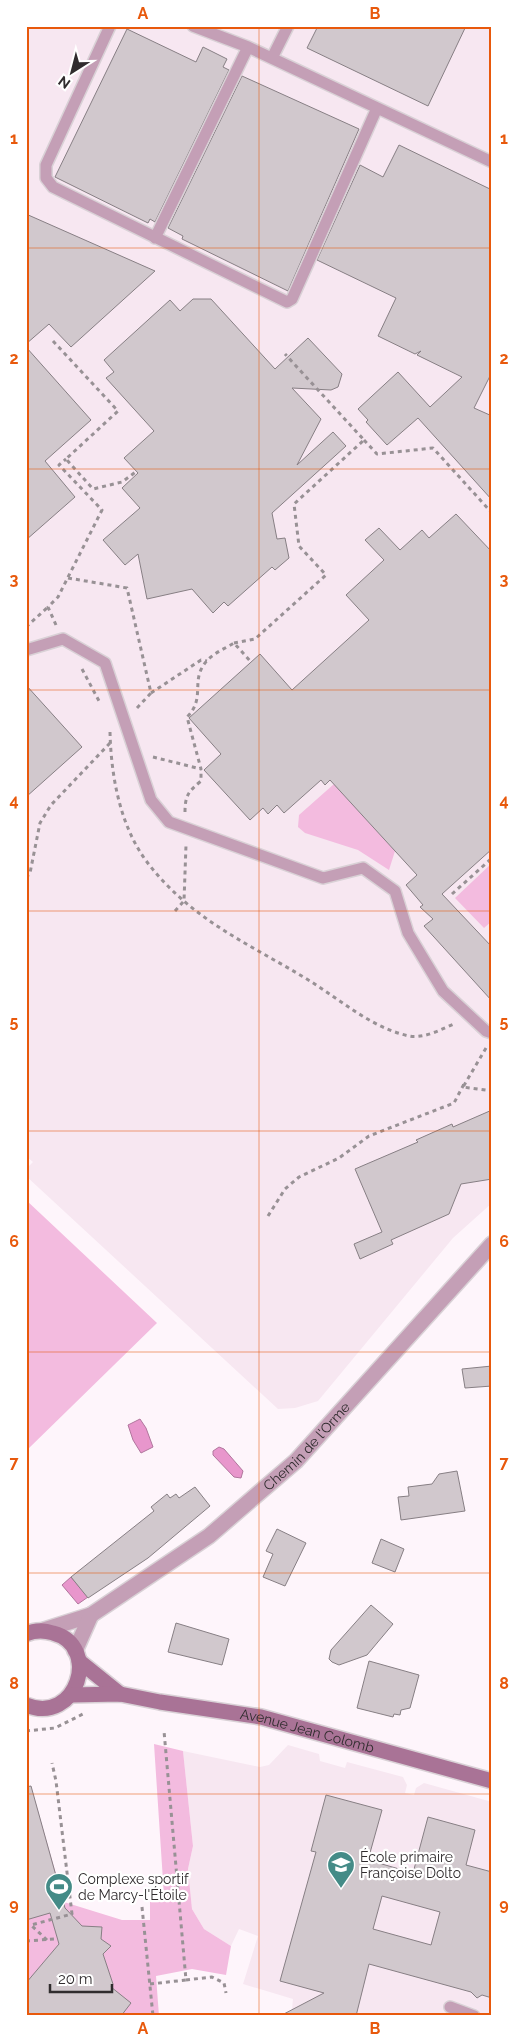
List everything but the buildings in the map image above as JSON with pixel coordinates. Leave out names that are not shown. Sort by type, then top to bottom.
[{"type":"street","name":"Chemin de l'Orme","points":[[44,1630],[91,1615],[209,1536],[296,1461],[492,1244]]},
{"type":"street","points":[[27,1707],[52,1707],[71,1695],[77,1685],[80,1673],[77,1656],[91,1615]]},
{"type":"street","points":[[26,1634],[44,1630]]},
{"type":"street","name":"Avenue Jean Colomb","points":[[44,1630],[57,1634],[68,1641],[77,1656],[120,1694]]},
{"type":"street","name":"Avenue Jean Colomb","points":[[71,1695],[120,1694],[260,1717],[492,1781]]},
{"type":"lane","points":[[110,26],[46,166],[46,178],[53,187],[286,302],[292,299],[377,108]]},
{"type":"lane","points":[[193,26],[248,47],[492,162]]},
{"type":"lane","points":[[272,58],[288,26]]},
{"type":"lane","points":[[155,238],[248,47]]},
{"type":"lane","points":[[26,650],[63,639],[105,663],[151,800],[169,822],[323,878],[363,868],[395,891],[408,932],[443,991],[492,1033]]},
{"type":"lane","points":[[450,2007],[474,2016]]},
{"type":"path","points":[[26,627],[58,598],[102,510],[59,465],[118,411],[52,341]]},
{"type":"path","points":[[285,354],[377,454],[433,448],[492,513]]},
{"type":"path","points":[[135,753],[201,769],[187,717],[196,708],[202,666],[234,643],[255,639],[326,576],[299,546],[294,504],[364,440]]},
{"type":"path","points":[[66,459],[94,489],[122,482],[136,471]]},
{"type":"path","points":[[68,578],[127,588],[151,693]]},
{"type":"path","points":[[48,607],[63,639],[101,706]]},
{"type":"path","points":[[234,643],[251,662]]},
{"type":"path","points":[[207,661],[201,660],[151,693],[131,713],[109,721],[110,743],[118,799],[133,838],[146,861],[171,889],[212,924],[310,981],[356,1012],[389,1030],[412,1037],[433,1033],[470,1016]]},
{"type":"path","points":[[26,878],[30,873],[40,823],[51,805],[110,743]]},
{"type":"path","points":[[452,894],[492,858]]},
{"type":"path","points":[[268,1216],[285,1189],[299,1177],[339,1158],[369,1136],[454,1103],[487,1046]]},
{"type":"path","points":[[464,1084],[463,1087],[492,1091]]},
{"type":"path","points":[[26,1731],[54,1728],[90,1711]]},
{"type":"path","points":[[164,1731],[186,1980]]},
{"type":"path","points":[[47,1940],[31,1925],[72,1914],[56,1781],[52,1763]]},
{"type":"path","points":[[142,1907],[153,2016]]},
{"type":"path","points":[[26,1942],[54,1939]]},
{"type":"path","points":[[150,1984],[212,1977],[224,1983],[226,1993]]},
{"type":"shaded area","points":[[26,26],[492,26],[492,1203],[453,1238],[318,1401],[295,1408],[278,1409],[26,1176],[26,1169],[33,1162],[26,1156]]},
{"type":"shaded area","points":[[334,784],[395,851],[389,870],[358,850],[305,833],[298,827],[299,815]]},
{"type":"shaded area","points":[[492,863],[492,921],[484,928],[455,898]]},
{"type":"shaded area","points":[[26,1200],[157,1323],[26,1451]]},
{"type":"shaded area","points":[[140,1419],[146,1428],[153,1447],[141,1453],[133,1440],[128,1425]]},
{"type":"shaded area","points":[[219,1447],[224,1449],[243,1471],[241,1478],[234,1477],[213,1455],[213,1451]]},
{"type":"shaded area","points":[[71,1577],[88,1597],[78,1604],[62,1585]]},
{"type":"shaded area","points":[[154,1744],[183,1751],[193,1846],[188,1869],[192,1909],[204,1929],[231,1946],[226,1975],[192,1969],[156,1976],[159,2016],[26,2016],[26,1799],[34,1797],[64,1902],[122,1920],[150,1920],[150,1898],[164,1896]]},
{"type":"shaded area","name":"École primaire Françoise Dolto","points":[[288,1745],[319,1754],[320,1761],[345,1768],[347,1762],[403,1777],[407,1785],[405,1793],[414,1795],[416,1788],[424,1783],[492,1802],[492,2016],[295,2016],[292,2009],[293,1999],[243,1984],[258,1936],[239,1929],[231,1946],[204,1929],[192,1909],[188,1869],[193,1846],[183,1751],[260,1767],[269,1765]]},
{"type":"place","name":"École primaire Françoise Dolto","points":[[341,1889]]},
{"type":"place","name":"Complexe sportif de Marcy-l'Étoile","points":[[59,1911]]}]
